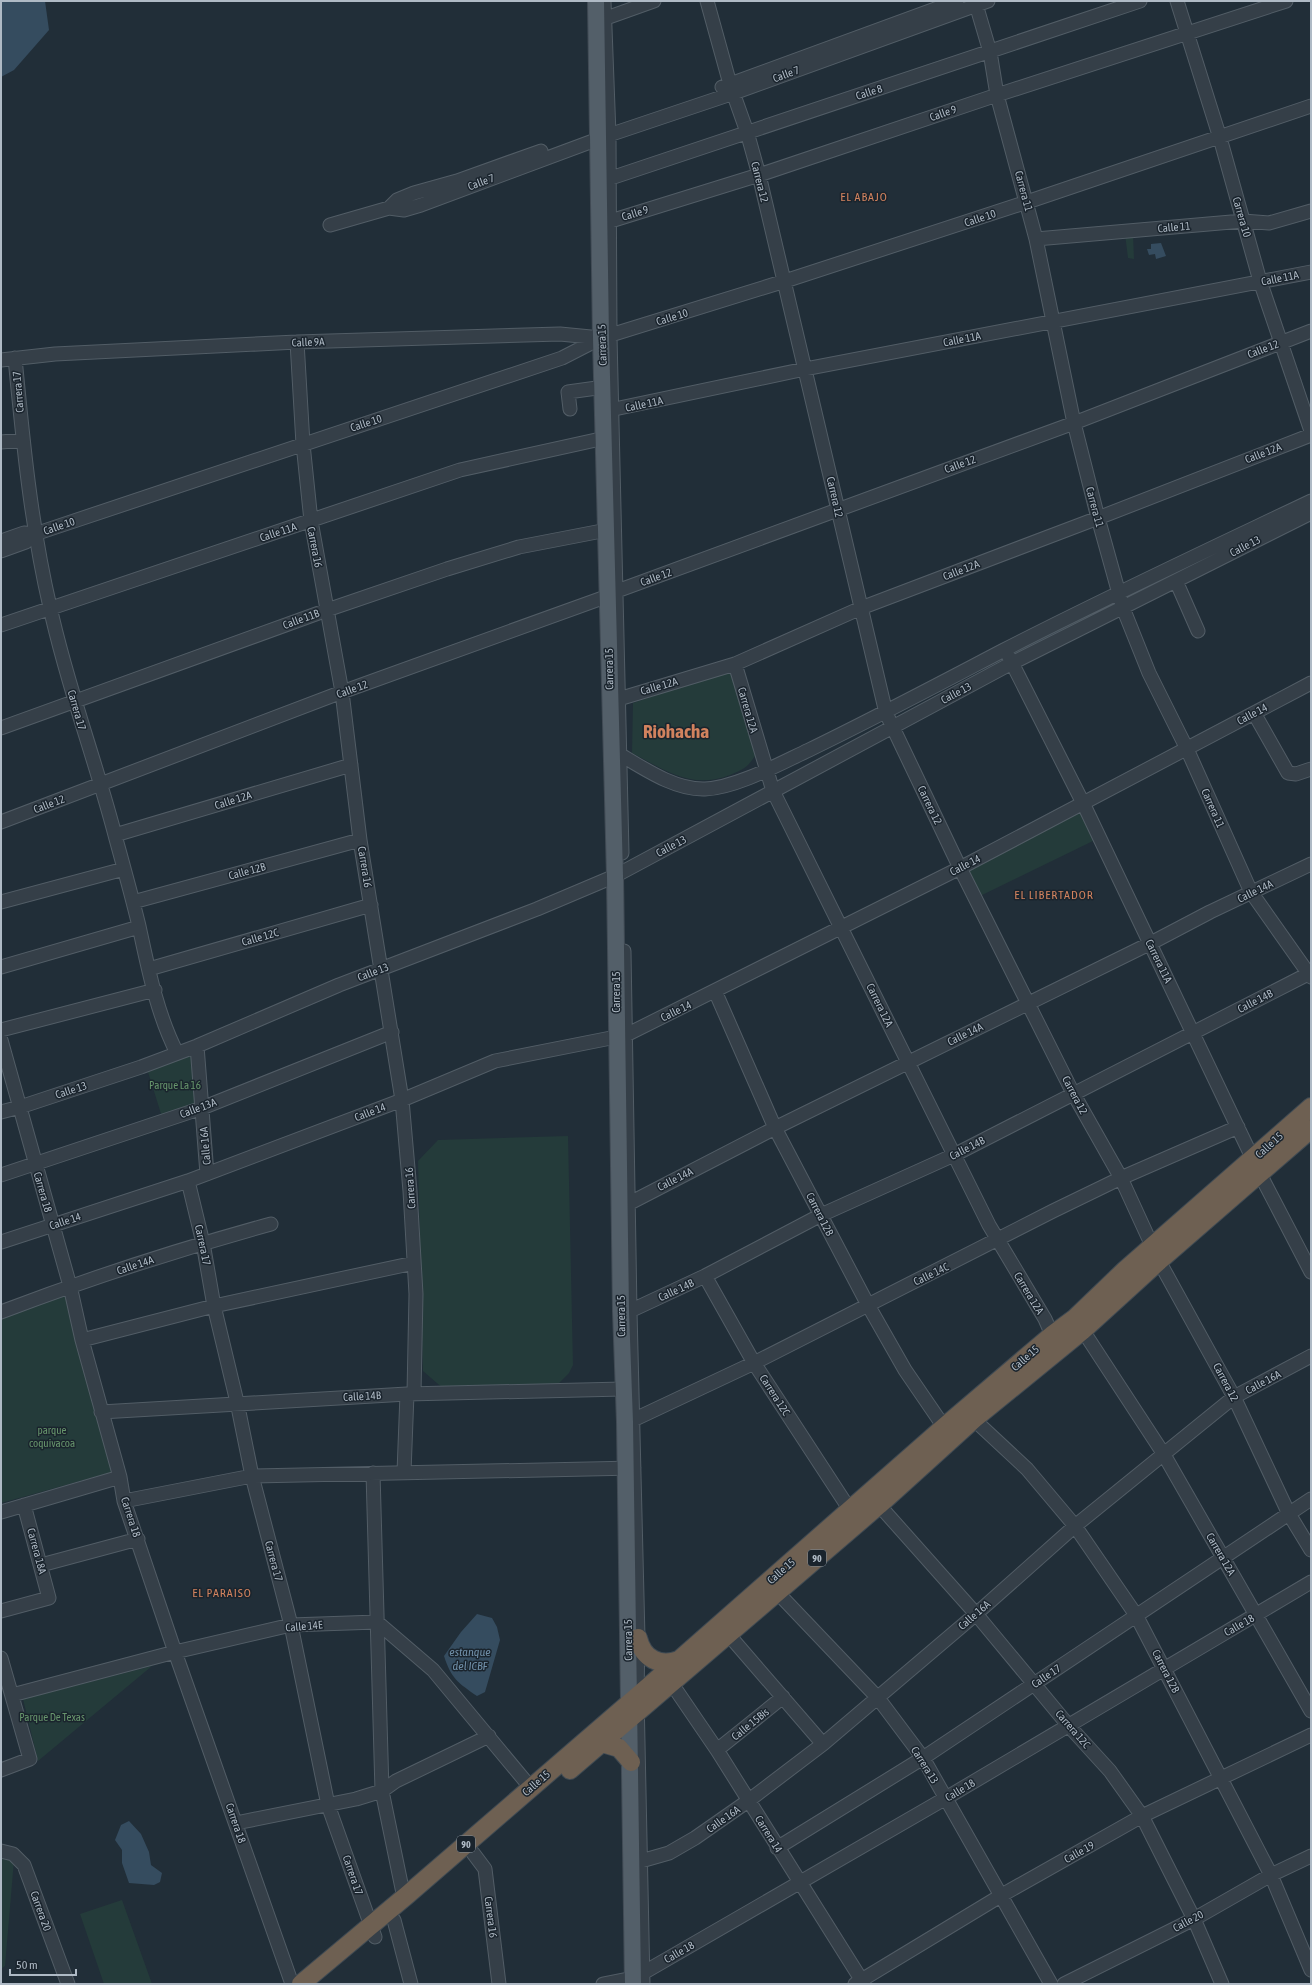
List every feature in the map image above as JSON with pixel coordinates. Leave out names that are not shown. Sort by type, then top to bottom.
[{"type":"highway","name":"Calle 15","points":[[1256,1167],[1311,1107]]},
{"type":"highway","name":"Calle 15","points":[[301,1984],[373,1931],[394,1920],[602,1743],[634,1707],[680,1660],[944,1428],[969,1415],[1079,1325],[1156,1253],[1256,1167],[1311,1129]]},
{"type":"highway","name":"Calle 15","points":[[320,1984],[404,1898],[531,1788],[634,1707],[672,1684],[879,1505],[1052,1335],[1079,1325]]},
{"type":"highway","points":[[638,1638],[640,1647],[653,1660],[662,1663],[671,1663],[680,1660]]},
{"type":"highway","points":[[602,1743],[619,1748],[631,1762]]},
{"type":"main road","name":"Carrera 15","points":[[596,1],[600,21],[603,133],[606,337],[604,387],[609,411],[605,438],[607,530],[613,594],[614,700],[619,874],[625,1311],[623,1389],[629,1421],[634,1707],[631,1762],[636,1863],[638,1980]]},
{"type":"street","points":[[600,21],[604,1]]},
{"type":"street","points":[[600,21],[654,1]]},
{"type":"street","name":"Carrera 12","points":[[707,1],[732,89],[747,132],[759,175],[886,713],[960,868],[1073,1093],[1121,1178],[1156,1253],[1234,1397],[1290,1514],[1311,1550]]},
{"type":"street","name":"Calle 7","points":[[732,89],[957,1]]},
{"type":"street","name":"Calle 8","points":[[603,181],[1140,1]]},
{"type":"street","name":"Carrera 10","points":[[1177,1],[1220,138],[1260,281],[1282,341],[1311,431]]},
{"type":"street","name":"Calle 9","points":[[604,223],[759,175],[997,95],[1286,1]]},
{"type":"street","name":"Calle 7","points":[[330,224],[389,208],[404,210],[421,205],[458,185],[980,2]]},
{"type":"street","name":"Carrera 11","points":[[980,2],[997,95],[1036,239],[1074,423],[1123,608],[1149,673],[1187,749],[1251,892],[1310,975]]},
{"type":"street","name":"Calle 10","points":[[1,551],[26,542],[35,534],[562,358],[606,337],[1027,202],[1311,106]]},
{"type":"street","name":"Calle 11","points":[[1036,239],[1242,221],[1269,223],[1311,211]]},
{"type":"street","name":"Calle 11A","points":[[609,411],[805,369],[1311,272]]},
{"type":"street","name":"Calle 12","points":[[1,822],[342,692],[613,594],[1074,423],[1311,331]]},
{"type":"street","points":[[560,334],[571,344],[570,351],[562,358]]},
{"type":"street","name":"Calle 9A","points":[[15,358],[297,342],[560,334],[606,337]]},
{"type":"street","points":[[606,337],[613,594]]},
{"type":"street","name":"Carrera 16","points":[[297,342],[303,444],[311,521],[342,692],[360,840],[402,1100],[410,1190],[416,1294],[404,1472]]},
{"type":"street","points":[[1,360],[15,358]]},
{"type":"street","name":"Carrera 17","points":[[15,358],[23,440],[35,534],[50,608],[74,702],[116,836],[139,926],[148,969],[169,1038],[177,1053]]},
{"type":"street","points":[[570,409],[568,392],[604,387]]},
{"type":"street","name":"Calle 12A","points":[[614,700],[735,664],[861,608],[1311,435]]},
{"type":"street","name":"Calle 11A","points":[[1,625],[460,470],[605,438]]},
{"type":"street","points":[[1,442],[23,440]]},
{"type":"street","name":"Calle 13","points":[[621,755],[643,768],[689,788],[706,789],[718,787],[767,770],[886,713],[1005,650],[1119,593],[1311,501]]},
{"type":"street","name":"Calle 13","points":[[1,1112],[141,1067],[197,1046],[381,969],[537,909],[619,874],[1012,663],[1311,513]]},
{"type":"street","name":"Calle 11B","points":[[1,728],[327,610],[518,547],[607,530]]},
{"type":"street","name":"Calle 10","points":[[1,541],[24,533],[35,534]]},
{"type":"street","points":[[1176,581],[1198,631]]},
{"type":"street","name":"Carrera 11A","points":[[1005,650],[1083,803],[1151,943],[1256,1167],[1311,1272]]},
{"type":"street","name":"Carrera 12A","points":[[735,664],[773,791],[842,927],[907,1063],[997,1241],[1045,1319],[1052,1335]]},
{"type":"street","name":"Calle 14","points":[[1,1242],[188,1182],[402,1100],[495,1061],[621,1036],[715,991],[960,868],[1311,682]]},
{"type":"street","name":"Carrera 15","points":[[614,700],[621,755],[619,874]]},
{"type":"street","points":[[1254,713],[1288,773],[1296,774],[1311,769]]},
{"type":"street","name":"Calle 12A","points":[[116,836],[351,766]]},
{"type":"street","name":"Calle 12B","points":[[133,902],[360,840]]},
{"type":"street","name":"Calle 14A","points":[[624,1204],[1251,892],[1311,864]]},
{"type":"street","points":[[1,902],[124,869]]},
{"type":"street","name":"Calle 12C","points":[[148,969],[371,905]]},
{"type":"street","points":[[1,967],[139,926]]},
{"type":"street","name":"Calle 14B","points":[[625,1311],[705,1276],[821,1215],[954,1155],[1073,1093],[1310,975]]},
{"type":"street","points":[[1,1030],[155,990]]},
{"type":"street","name":"Carrera 12B","points":[[715,991],[775,1128],[868,1305],[905,1370],[944,1428]]},
{"type":"street","name":"Calle 13A","points":[[1,1175],[202,1108],[392,1032]]},
{"type":"street","name":"Carrera 18","points":[[1,1040],[70,1286],[82,1340],[120,1477],[124,1501],[175,1652],[292,1984]]},
{"type":"street","name":"Calle 16A","points":[[197,1046],[207,1174]]},
{"type":"street","name":"Calle 14C","points":[[629,1421],[754,1363],[997,1241],[1052,1211],[1121,1178],[1238,1127]]},
{"type":"street","name":"Carrera 17","points":[[188,1182],[203,1243],[214,1306],[237,1402],[252,1476],[291,1625],[328,1805],[373,1931]]},
{"type":"street","name":"Calle 14A","points":[[1,1312],[70,1286],[203,1243],[271,1224]]},
{"type":"street","points":[[82,1340],[214,1306],[414,1263]]},
{"type":"street","name":"Carrera 12C","points":[[705,1276],[754,1363],[850,1510]]},
{"type":"street","name":"Carrera 15","points":[[625,1311],[629,1421]]},
{"type":"street","name":"Carrera 12A","points":[[1079,1325],[1163,1453],[1311,1711]]},
{"type":"street","name":"Calle 16A","points":[[636,1863],[669,1853],[695,1838],[748,1801],[823,1744],[878,1698],[1075,1526],[1163,1453],[1234,1397],[1311,1356]]},
{"type":"street","name":"Calle 14B","points":[[102,1412],[237,1402],[410,1394],[623,1389]]},
{"type":"street","name":"Carrera 12B","points":[[969,1415],[1027,1469],[1075,1526],[1136,1615],[1165,1668],[1220,1779],[1271,1876],[1311,1970]]},
{"type":"street","points":[[124,1501],[252,1476],[374,1472],[629,1468]]},
{"type":"street","name":"Carrera 15","points":[[629,1468],[638,1638],[634,1707],[636,1863]]},
{"type":"street","points":[[374,1472],[382,1791],[404,1898]]},
{"type":"street","points":[[1,1512],[120,1477]]},
{"type":"street","name":"Calle 17","points":[[777,1848],[923,1758],[1311,1499]]},
{"type":"street","name":"Carrera 18A","points":[[1,1611],[49,1598],[42,1565],[24,1505]]},
{"type":"street","name":"Carrera 12C","points":[[879,1505],[976,1614],[1068,1724],[1110,1771],[1142,1816],[1194,1919],[1222,1984]]},
{"type":"street","points":[[42,1565],[138,1539]]},
{"type":"street","name":"Calle 18","points":[[602,1984],[638,1980],[800,1881],[946,1798],[1068,1724],[1311,1582]]},
{"type":"street","name":"Carrera 13","points":[[777,1592],[878,1698],[923,1758],[1002,1895],[1051,1984]]},
{"type":"street","points":[[377,1622],[433,1670],[531,1788]]},
{"type":"street","name":"Calle 14E","points":[[9,1701],[175,1652],[291,1625],[377,1622]]},
{"type":"street","points":[[728,1634],[823,1744]]},
{"type":"street","points":[[1,1658],[9,1701],[30,1759],[1,1770]]},
{"type":"street","name":"Carrera 14","points":[[672,1684],[717,1750],[777,1848],[800,1881],[860,1983]]},
{"type":"street","name":"Calle 15Bis","points":[[717,1750],[783,1697]]},
{"type":"street","name":"Calle 19","points":[[860,1983],[1002,1895],[1142,1816],[1311,1735]]},
{"type":"street","points":[[236,1823],[328,1805],[382,1791],[396,1781],[489,1736]]},
{"type":"street","name":"Carrera 20","points":[[1,1851],[13,1854],[24,1865],[68,1984]]},
{"type":"street","name":"Carrera 16","points":[[473,1853],[485,1869],[499,1984]]},
{"type":"street","name":"Calle 20","points":[[1064,1984],[1194,1919],[1271,1876],[1311,1856]]},
{"type":"street","points":[[394,1920],[411,1984]]},
{"type":"green space","points":[[1125,234],[1133,234],[1134,259],[1128,258]]},
{"type":"green space","points":[[731,670],[757,753],[746,767],[730,775],[716,779],[691,779],[667,771],[632,753],[633,703]]},
{"type":"green space","points":[[1084,809],[1095,840],[980,896],[966,869]]},
{"type":"green space","name":"Parque La 16","points":[[192,1054],[199,1102],[162,1117],[148,1072]]},
{"type":"green space","points":[[568,1136],[573,1365],[569,1373],[555,1387],[445,1390],[423,1371],[418,1161],[438,1140]]},
{"type":"green space","name":"parque coquivacoa","points":[[66,1290],[113,1472],[1,1503],[1,1314]]},
{"type":"green space","name":"Parque De Texas","points":[[152,1666],[38,1761],[23,1699]]},
{"type":"green space","points":[[1,1859],[14,1860],[5,1966],[1,1969]]},
{"type":"green space","points":[[122,1900],[152,1984],[104,1984],[80,1914]]},
{"type":"water","points":[[1,1],[45,1],[49,30],[14,70],[1,77]]},
{"type":"water","points":[[1161,243],[1166,256],[1156,259],[1155,254],[1149,255],[1147,249],[1151,249],[1151,244]]},
{"type":"water","name":"estanque del ICBF","points":[[477,1614],[492,1618],[497,1627],[500,1640],[485,1692],[477,1696],[456,1679],[449,1670],[444,1656],[461,1632]]},
{"type":"water","points":[[129,1821],[141,1834],[149,1852],[151,1865],[162,1873],[160,1882],[154,1885],[129,1883],[122,1863],[122,1850],[115,1840],[121,1825]]},
{"type":"district","name":"EL ABAJO","points":[[864,197]]},
{"type":"district","name":"Riohacha","points":[[676,731]]},
{"type":"district","name":"EL LIBERTADOR","points":[[1054,895]]},
{"type":"district","name":"EL PARAISO","points":[[222,1593]]}]
